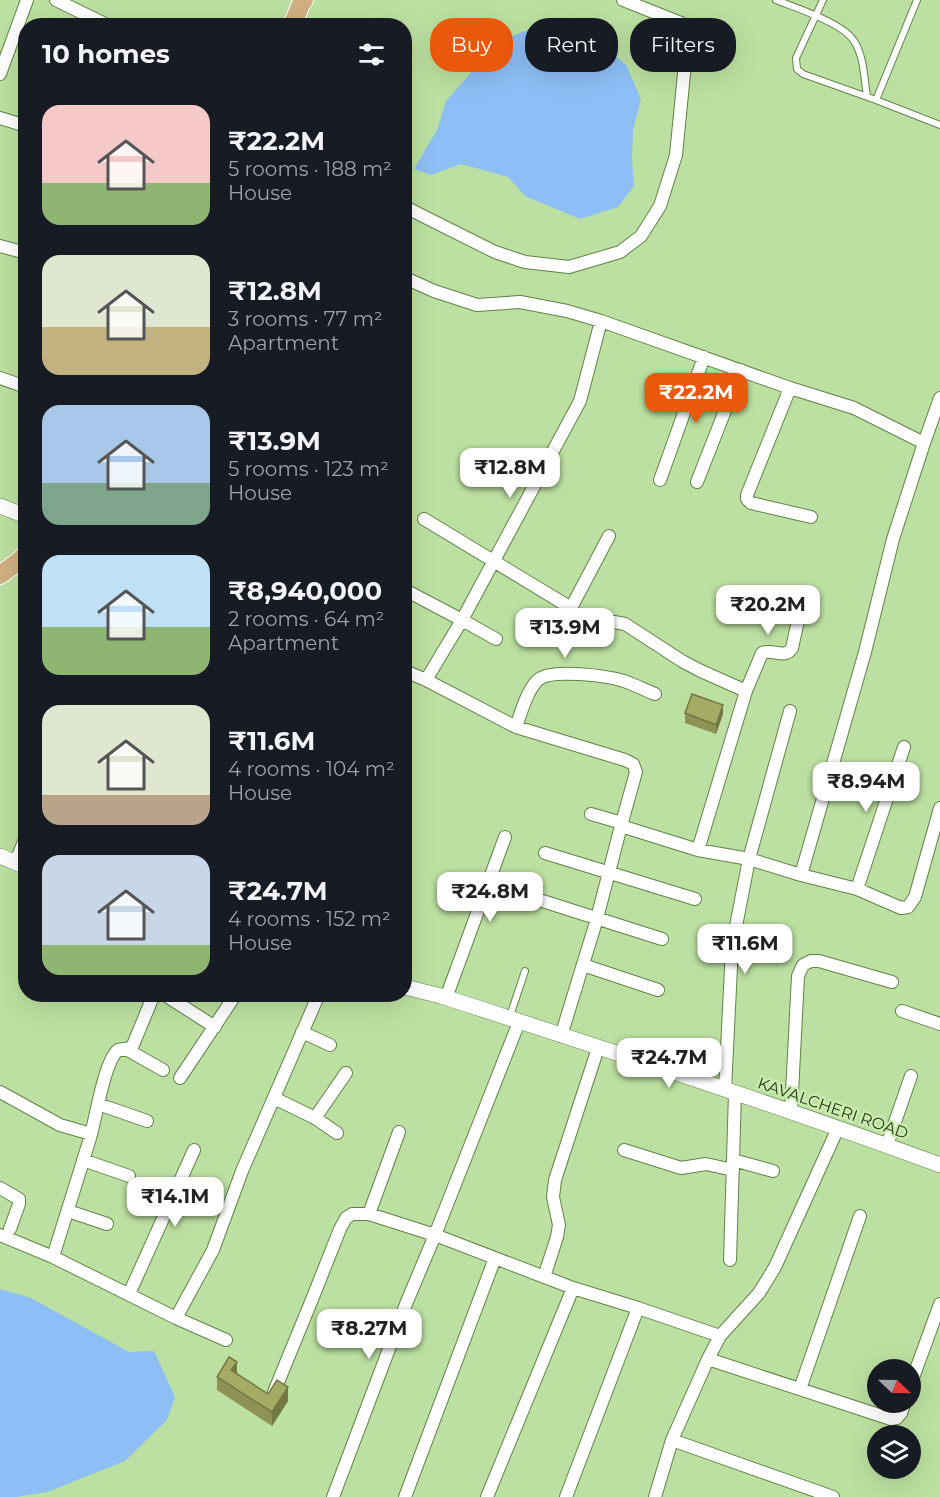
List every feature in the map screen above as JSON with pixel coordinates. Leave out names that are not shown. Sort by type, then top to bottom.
[{"type":"main road","points":[[294,18],[299,1]]},
{"type":"main road","points":[[0,575],[18,563]]},
{"type":"street","points":[[20,18],[27,0]]},
{"type":"street","points":[[56,0],[93,18]]},
{"type":"street","points":[[412,210],[495,252],[525,262],[569,267],[620,252],[640,236],[660,206],[676,155],[688,33],[681,22],[623,0]]},
{"type":"street","points":[[0,74],[18,25]]},
{"type":"street","points":[[0,118],[18,124]]},
{"type":"street","points":[[0,246],[18,251]]},
{"type":"street","points":[[412,281],[477,305],[520,302],[567,311],[601,321],[854,408],[924,443]]},
{"type":"street","points":[[426,680],[494,562],[579,400],[601,321]]},
{"type":"street","points":[[660,480],[704,357]]},
{"type":"street","points":[[697,482],[741,370]]},
{"type":"street","points":[[0,378],[18,384]]},
{"type":"street","points":[[790,387],[747,499],[751,503],[811,517]]},
{"type":"street","points":[[801,875],[862,662],[893,539],[940,398]]},
{"type":"street","points":[[0,506],[18,513]]},
{"type":"street","points":[[424,519],[571,608]]},
{"type":"street","points":[[609,536],[571,608],[573,618],[625,624],[682,661],[746,691]]},
{"type":"street","points":[[412,594],[496,639]]},
{"type":"street","points":[[698,850],[746,691],[762,653],[766,651],[786,654],[790,652],[799,616],[796,612],[750,597]]},
{"type":"street","points":[[412,674],[516,727],[624,760],[633,765],[636,772],[597,918],[561,1036]]},
{"type":"street","points":[[516,727],[534,684],[547,675],[595,675],[624,681],[655,694]]},
{"type":"street","points":[[730,1260],[733,1165],[730,1092],[732,947],[749,859],[790,711]]},
{"type":"street","points":[[857,889],[904,747]]},
{"type":"street","points":[[591,814],[698,850],[749,859],[857,889],[901,908],[908,907],[915,897],[940,808]]},
{"type":"street","points":[[446,998],[505,837]]},
{"type":"street","points":[[545,853],[695,899]]},
{"type":"street","points":[[0,856],[18,864]]},
{"type":"street","points":[[533,898],[662,939]]},
{"type":"street","points":[[791,1112],[798,976],[803,966],[819,961],[892,982]]},
{"type":"street","points":[[583,965],[657,990]]},
{"type":"street","name":"KAVALCHERI ROAD","points":[[412,989],[514,1020],[791,1112],[940,1165]]},
{"type":"street","points":[[53,1257],[91,1134],[101,1089],[115,1052],[133,1045],[151,1002]]},
{"type":"street","points":[[176,1002],[215,1027]]},
{"type":"street","points":[[180,1077],[231,1002]]},
{"type":"street","points":[[176,1318],[213,1250],[242,1171],[315,1002]]},
{"type":"street","points":[[902,1011],[940,1024]]},
{"type":"street","points":[[333,1497],[406,1304],[435,1235],[514,1020]]},
{"type":"street","points":[[302,1032],[330,1045]]},
{"type":"street","points":[[544,1277],[559,1225],[553,1197],[555,1180],[598,1048]]},
{"type":"street","points":[[126,1049],[163,1070]]},
{"type":"street","points":[[315,1118],[346,1073]]},
{"type":"street","points":[[887,1145],[911,1076]]},
{"type":"street","points":[[0,1092],[60,1125],[91,1134]]},
{"type":"street","points":[[274,1098],[315,1118],[337,1133]]},
{"type":"street","points":[[98,1104],[147,1121]]},
{"type":"street","points":[[655,1497],[672,1440],[708,1359],[720,1336],[759,1293],[775,1267],[838,1128]]},
{"type":"street","points":[[369,1214],[399,1132]]},
{"type":"street","points":[[129,1294],[194,1150]]},
{"type":"street","points":[[624,1150],[681,1168],[706,1164],[733,1165],[773,1171]]},
{"type":"street","points":[[83,1160],[129,1176]]},
{"type":"street","points":[[0,1188],[19,1199],[20,1204],[5,1232],[176,1318],[226,1340]]},
{"type":"street","points":[[68,1211],[107,1224]]},
{"type":"street","points":[[272,1398],[314,1297],[339,1229],[346,1218],[352,1214],[369,1214],[435,1235],[573,1288],[720,1336]]},
{"type":"street","points":[[800,1389],[860,1216]]},
{"type":"street","points":[[405,1497],[495,1258]]},
{"type":"street","points":[[487,1497],[573,1288]]},
{"type":"street","points":[[920,1359],[940,1304]]},
{"type":"street","points":[[566,1497],[638,1308]]},
{"type":"street","points":[[708,1359],[867,1411]]},
{"type":"street","points":[[873,1413],[891,1419],[897,1418],[901,1413]]},
{"type":"street","points":[[672,1440],[833,1497]]},
{"type":"lane","points":[[776,0],[817,16],[846,32],[854,40],[860,53],[867,96]]},
{"type":"lane","points":[[823,0],[796,58],[797,69],[803,74],[940,125]]},
{"type":"lane","points":[[876,100],[917,0]]},
{"type":"lane","points":[[514,1020],[525,971]]},
{"type":"water","points":[[525,31],[525,72],[618,72],[618,58],[626,65],[641,99],[633,130],[634,186],[618,207],[580,219],[525,196],[508,177],[461,164],[431,175],[414,169],[437,130],[446,101],[471,72],[513,72],[513,36]]},
{"type":"water","points":[[0,1289],[31,1298],[129,1352],[154,1351],[175,1397],[167,1420],[125,1461],[47,1492],[0,1497]]},
{"type":"building","points":[[692,694],[723,705],[716,725],[685,713]]},
{"type":"building","points":[[229,1357],[237,1362],[231,1370],[268,1394],[277,1380],[288,1387],[272,1412],[217,1377]]}]
